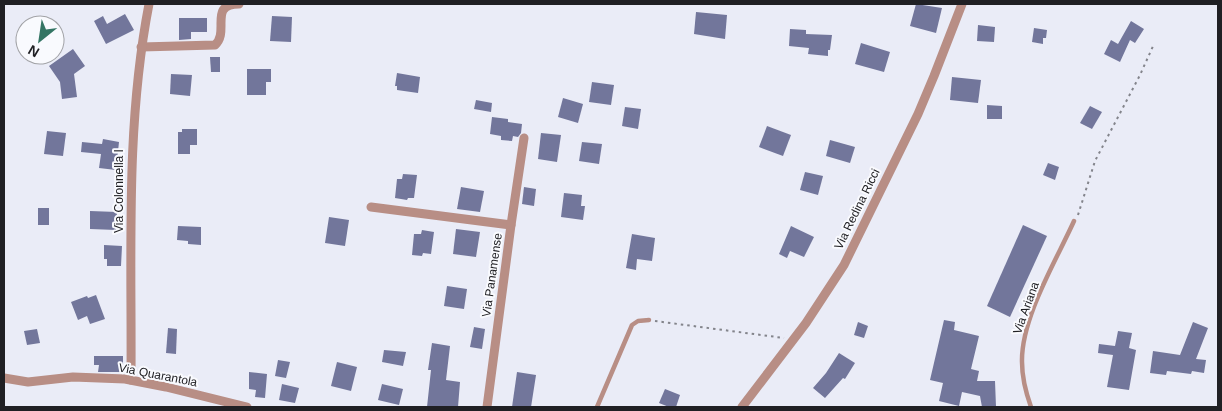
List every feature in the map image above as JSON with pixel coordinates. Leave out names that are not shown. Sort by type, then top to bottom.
[{"type":"street","name":"Via Colonnella I","points":[[131,380],[132,140],[141,47],[149,4]]},
{"type":"street","points":[[141,47],[215,45],[220,39],[221,17],[224,8],[239,4]]},
{"type":"street","name":"Via Redina Ricci","points":[[742,407],[824,297],[849,255],[918,114],[962,4]]},
{"type":"street","points":[[511,225],[524,138]]},
{"type":"street","name":"Via Panamense","points":[[371,207],[511,225],[487,407]]},
{"type":"street","name":"Via Quarantola","points":[[4,378],[28,382],[80,377],[131,380],[247,407]]},
{"type":"lane","name":"Via Ariana","points":[[1031,407],[1026,393],[1022,367],[1025,338],[1034,308],[1074,221]]},
{"type":"lane","points":[[597,407],[632,325],[638,321],[649,320]]},
{"type":"path","points":[[1074,221],[1081,207],[1095,161],[1154,44]]},
{"type":"path","points":[[649,320],[794,339]]},
{"type":"building","points":[[916,4],[942,8],[936,33],[910,26]]},
{"type":"building","points":[[696,12],[727,15],[725,39],[694,34]]},
{"type":"building","points":[[125,14],[134,30],[106,44],[94,21],[103,16],[107,24]]},
{"type":"building","points":[[272,16],[292,17],[291,42],[270,41]]},
{"type":"building","points":[[179,18],[207,18],[207,32],[191,32],[191,39],[179,40]]},
{"type":"building","points":[[1131,21],[1144,29],[1135,43],[1130,40],[1120,62],[1104,54],[1111,40],[1118,44]]},
{"type":"building","points":[[978,25],[995,27],[994,42],[977,41]]},
{"type":"building","points":[[1034,28],[1047,30],[1046,38],[1043,38],[1043,44],[1032,42]]},
{"type":"building","points":[[790,29],[806,30],[806,34],[832,35],[828,56],[808,54],[809,48],[789,46]]},
{"type":"building","points":[[861,43],[890,52],[884,72],[855,64]]},
{"type":"building","points":[[73,49],[85,66],[74,74],[77,97],[62,99],[60,82],[49,66],[65,65],[65,55]]},
{"type":"building","points":[[210,57],[220,57],[220,72],[211,72]]},
{"type":"building","points":[[247,69],[271,69],[271,82],[266,82],[266,95],[247,95]]},
{"type":"building","points":[[397,73],[420,77],[418,93],[397,90],[397,86],[395,86]]},
{"type":"building","points":[[171,74],[192,75],[190,96],[170,94]]},
{"type":"building","points":[[952,77],[981,80],[978,103],[950,100]]},
{"type":"building","points":[[592,82],[614,85],[611,105],[589,102]]},
{"type":"building","points":[[563,98],[583,104],[578,123],[558,117]]},
{"type":"building","points":[[476,100],[492,103],[491,112],[474,109]]},
{"type":"building","points":[[987,105],[1002,106],[1002,119],[987,119]]},
{"type":"building","points":[[1090,106],[1102,112],[1092,129],[1080,123]]},
{"type":"building","points":[[625,107],[641,109],[638,129],[622,126]]},
{"type":"building","points":[[492,117],[508,119],[508,122],[522,124],[521,133],[518,137],[513,136],[512,141],[501,140],[501,136],[490,134]]},
{"type":"building","points":[[767,126],[791,135],[783,156],[759,147]]},
{"type":"building","points":[[182,129],[197,129],[197,145],[190,145],[190,154],[178,154],[178,132],[182,132]]},
{"type":"building","points":[[47,131],[66,133],[63,156],[44,154]]},
{"type":"building","points":[[541,133],[561,135],[557,162],[538,159]]},
{"type":"building","points":[[103,139],[119,142],[116,170],[99,168],[101,154],[81,152],[82,142],[102,144]]},
{"type":"building","points":[[830,140],[855,147],[850,163],[826,156]]},
{"type":"building","points":[[582,142],[602,144],[599,164],[579,161]]},
{"type":"building","points":[[1048,163],[1059,167],[1055,180],[1043,175]]},
{"type":"building","points":[[805,172],[823,176],[818,195],[800,190]]},
{"type":"building","points":[[403,174],[417,175],[414,198],[408,198],[407,200],[395,198],[397,179],[402,179]]},
{"type":"building","points":[[461,187],[484,191],[480,212],[457,209]]},
{"type":"building","points":[[524,187],[536,189],[534,206],[522,204]]},
{"type":"building","points":[[564,193],[582,195],[581,206],[585,206],[583,220],[561,217]]},
{"type":"building","points":[[38,208],[49,208],[49,225],[38,225]]},
{"type":"building","points":[[90,211],[117,212],[116,230],[90,229]]},
{"type":"building","points":[[329,217],[349,220],[345,246],[325,243]]},
{"type":"building","points":[[1023,225],[1047,236],[1010,317],[987,306]]},
{"type":"building","points":[[178,226],[201,227],[201,245],[188,244],[188,241],[177,240]]},
{"type":"building","points":[[791,226],[814,237],[804,257],[790,251],[787,258],[779,254]]},
{"type":"building","points":[[456,229],[480,232],[476,257],[453,254]]},
{"type":"building","points":[[422,230],[434,232],[431,254],[423,253],[422,256],[412,255],[414,234],[421,234]]},
{"type":"building","points":[[632,234],[655,238],[652,261],[637,259],[636,270],[626,268]]},
{"type":"building","points":[[104,245],[122,246],[121,266],[107,266],[107,259],[104,259]]},
{"type":"building","points":[[447,286],[467,289],[464,309],[444,306]]},
{"type":"building","points":[[96,295],[105,319],[90,324],[87,316],[78,320],[71,302]]},
{"type":"building","points":[[944,320],[955,322],[954,330],[979,336],[971,369],[979,371],[977,381],[995,381],[996,407],[982,407],[980,396],[962,392],[959,406],[939,401],[943,383],[930,380]]},
{"type":"building","points":[[858,322],[868,326],[864,338],[854,335]]},
{"type":"building","points":[[1193,322],[1208,328],[1196,359],[1206,360],[1204,373],[1192,371],[1191,374],[1167,371],[1166,375],[1150,373],[1153,351],[1180,355]]},
{"type":"building","points":[[474,327],[485,329],[482,349],[470,347]]},
{"type":"building","points":[[168,328],[177,329],[176,354],[166,353]]},
{"type":"building","points":[[37,329],[40,343],[27,345],[24,331]]},
{"type":"building","points":[[1118,331],[1132,333],[1129,348],[1136,350],[1129,390],[1107,387],[1113,355],[1098,353],[1099,344],[1115,346]]},
{"type":"building","points":[[432,343],[450,346],[446,380],[460,382],[458,407],[427,407],[431,370],[428,370]]},
{"type":"building","points":[[384,350],[406,352],[403,366],[382,362]]},
{"type":"building","points":[[839,353],[855,363],[845,379],[843,378],[825,398],[813,388]]},
{"type":"building","points":[[94,356],[123,356],[123,372],[98,372],[99,365],[94,365]]},
{"type":"building","points":[[278,360],[290,362],[286,378],[275,376]]},
{"type":"building","points":[[337,362],[357,367],[351,391],[331,386]]},
{"type":"building","points":[[249,372],[267,374],[265,398],[255,397],[256,390],[249,389]]},
{"type":"building","points":[[517,372],[536,375],[531,407],[512,407]]},
{"type":"building","points":[[282,384],[299,388],[295,403],[279,400]]},
{"type":"building","points":[[382,384],[403,389],[399,405],[378,400]]},
{"type":"building","points":[[665,389],[680,395],[676,407],[669,407],[659,403]]}]
